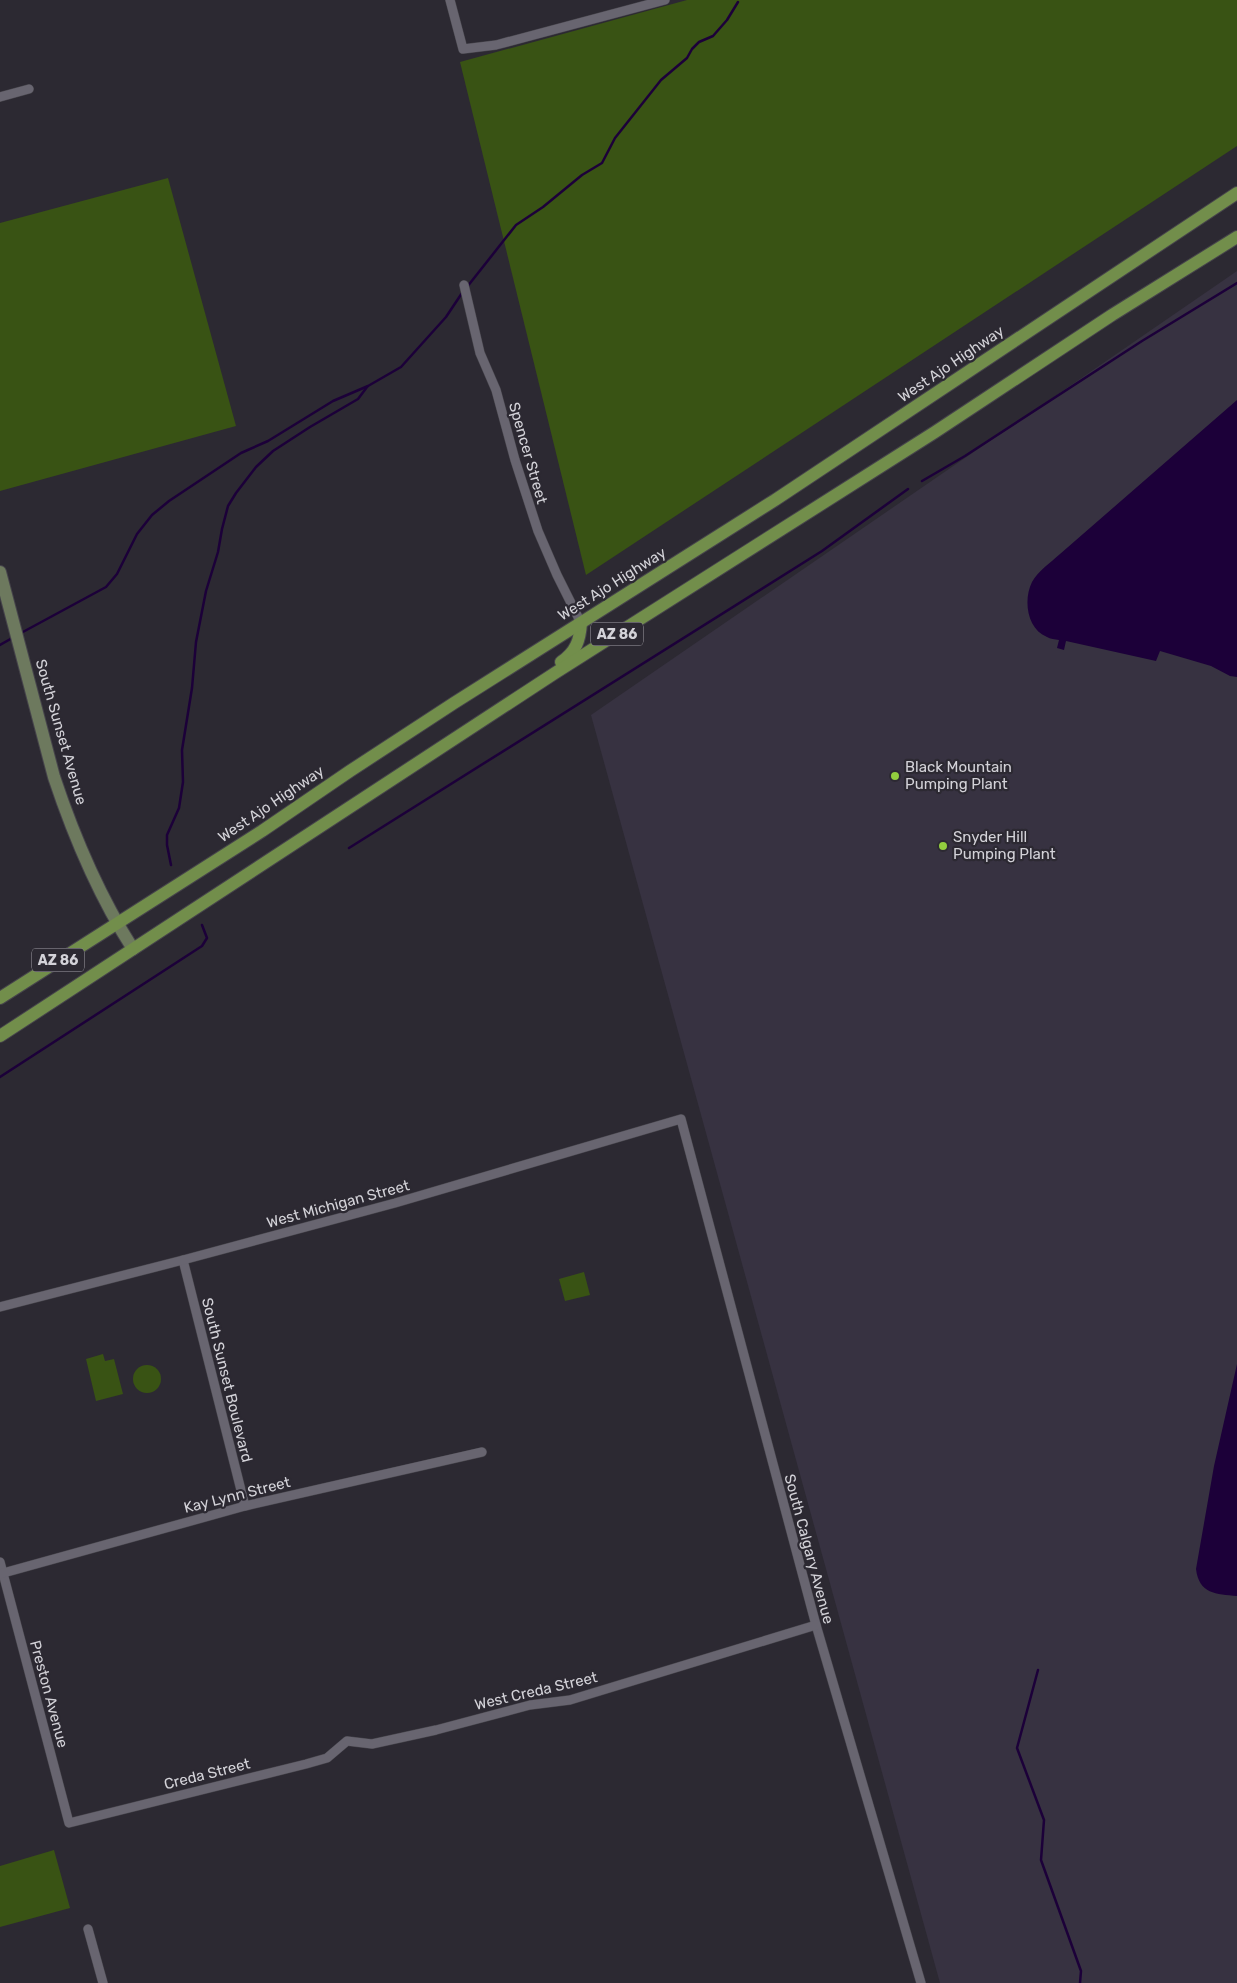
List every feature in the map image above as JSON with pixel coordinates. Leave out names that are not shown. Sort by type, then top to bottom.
[{"type":"main road","name":"West Ajo Highway","points":[[0,998],[262,831],[438,714],[783,495],[1237,193]]},
{"type":"main road","name":"AZ 86","points":[[0,1036],[514,700],[936,432],[1112,315],[1237,237]]},
{"type":"main road","points":[[514,700],[520,689],[568,658],[578,646],[581,623]]},
{"type":"street","points":[[450,0],[463,49],[496,45],[665,0]]},
{"type":"street","points":[[0,97],[30,89]]},
{"type":"street","name":"Spencer Street","points":[[464,285],[480,353],[496,390],[515,460],[538,531],[581,623]]},
{"type":"street","name":"South Sunset Avenue","points":[[0,572],[54,777],[64,808],[109,911],[133,949]]},
{"type":"street","name":"West Michigan Street","points":[[0,1307],[395,1203],[680,1119]]},
{"type":"street","name":"South Calgary Avenue","points":[[680,1119],[816,1625],[921,1983]]},
{"type":"street","name":"South Sunset Boulevard","points":[[183,1260],[245,1506]]},
{"type":"street","name":"Kay Lynn Street","points":[[1,1573],[245,1506],[482,1452]]},
{"type":"street","name":"Preston Avenue","points":[[0,1562],[1,1573],[69,1823]]},
{"type":"street","name":"West Creda Street","points":[[347,1741],[372,1744],[436,1730],[530,1705],[570,1700],[816,1625]]},
{"type":"street","name":"Creda Street","points":[[69,1823],[327,1758],[347,1741]]},
{"type":"street","points":[[88,1929],[104,1983]]},
{"type":"shaded area","points":[[1237,271],[1237,1983],[940,1983],[591,715]]},
{"type":"shaded area","points":[[1237,400],[1237,677],[1230,676],[1211,666],[1160,651],[1156,661],[1066,641],[1064,650],[1057,648],[1059,640],[1040,633],[1031,621],[1028,597],[1032,582],[1044,567]]},
{"type":"shaded area","points":[[1237,1364],[1237,1596],[1216,1593],[1205,1588],[1198,1577],[1196,1569],[1214,1466]]},
{"type":"green space","points":[[687,0],[1237,0],[1237,146],[586,575],[460,62]]},
{"type":"green space","points":[[168,178],[236,426],[0,491],[0,223]]},
{"type":"green space","points":[[584,1272],[590,1295],[565,1301],[559,1279]]},
{"type":"green space","points":[[103,1354],[105,1361],[114,1359],[123,1394],[96,1401],[86,1359]]},
{"type":"green space","points":[[147,1365],[157,1369],[161,1379],[157,1389],[147,1393],[137,1389],[133,1379],[137,1369]]},
{"type":"green space","points":[[54,1850],[70,1908],[0,1927],[0,1866]]},
{"type":"waterway","points":[[467,287],[516,225],[543,207],[582,175],[602,163],[615,138],[661,80],[687,58],[699,42],[713,36],[727,20],[738,2]]},
{"type":"waterway","points":[[922,481],[965,456],[1142,341],[1237,283]]},
{"type":"waterway","points":[[21,633],[106,587],[117,574],[137,534],[152,515],[169,501],[241,453],[268,441],[333,401],[368,386],[401,367],[446,317],[462,293]]},
{"type":"waterway","points":[[171,865],[167,835],[179,808],[183,782],[182,750],[192,688],[196,642],[206,591],[218,552],[228,506],[256,467],[273,451],[358,399],[367,387]]},
{"type":"waterway","points":[[349,848],[822,551],[908,489]]},
{"type":"waterway","points":[[0,645],[14,637]]},
{"type":"waterway","points":[[0,1077],[202,946],[207,938],[202,925]]},
{"type":"waterway","points":[[1038,1670],[1017,1748],[1044,1820],[1041,1860],[1081,1971],[1080,1983]]},
{"type":"place","name":"Black Mountain Pumping Plant","points":[[895,776]]},
{"type":"place","name":"Snyder Hill Pumping Plant","points":[[943,846]]}]
